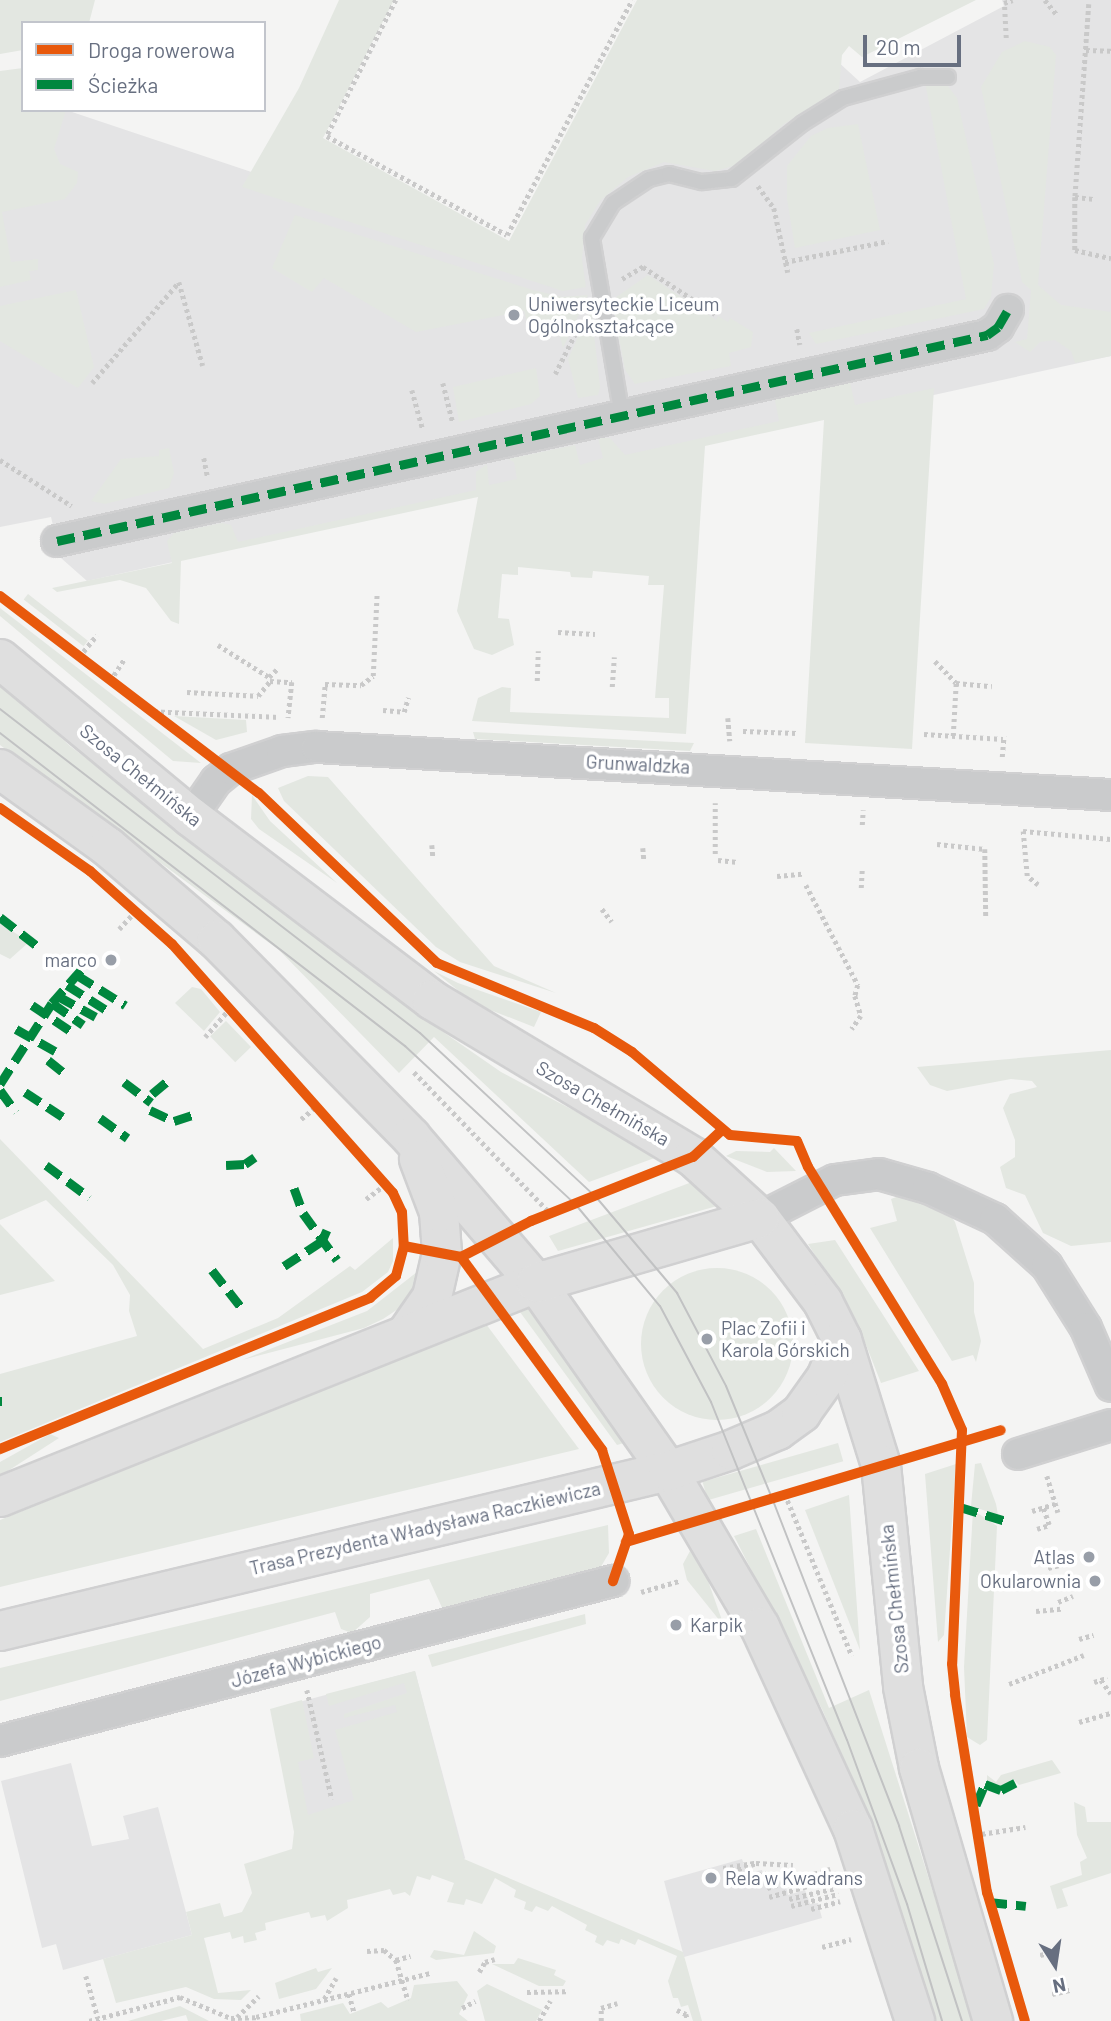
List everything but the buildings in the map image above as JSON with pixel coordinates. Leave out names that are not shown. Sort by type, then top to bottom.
[{"type":"main road","name":"Szosa Chełmińska","points":[[0,659],[191,817],[432,1000],[693,1157],[760,1218],[823,1302],[842,1340],[881,1465],[903,1688],[919,1768],[993,2021]]},
{"type":"main road","points":[[0,769],[108,847],[192,917],[411,1137],[536,1283],[668,1471],[761,1627],[810,1730],[859,1846],[915,2021]]},
{"type":"main road","points":[[407,1334],[432,1297],[442,1254],[439,1212],[411,1137]]},
{"type":"main road","points":[[0,1497],[536,1283],[760,1218]]},
{"type":"main road","name":"Trasa Prezydenta Władysława Raczkiewicza","points":[[0,1631],[668,1471],[750,1443],[801,1413],[826,1378],[842,1340]]},
{"type":"street","points":[[57,541],[987,335],[998,327],[1008,310]]},
{"type":"street","name":"Grunwaldzka","points":[[191,817],[216,781],[231,769],[282,751],[317,747],[1111,795]]},
{"type":"street","points":[[760,1218],[835,1180],[879,1174],[928,1188],[995,1219],[1047,1266],[1086,1328],[1111,1385]]},
{"type":"street","points":[[1031,1459],[1111,1425]]},
{"type":"street","name":"Józefa Wybickiego","points":[[0,1741],[613,1581]]},
{"type":"lane","points":[[622,416],[593,262],[592,238],[601,218],[613,203],[649,179],[669,174],[722,182],[745,173],[803,123],[843,98],[920,77],[948,77]]},
{"type":"path","points":[[396,0],[327,136],[507,235],[632,0]]},
{"type":"path","points":[[1006,38],[1004,3],[1013,0]]},
{"type":"path","points":[[1045,0],[1058,15]]},
{"type":"path","points":[[1089,4],[1075,198],[1075,250],[1111,258]]},
{"type":"path","points":[[1086,50],[1111,51]]},
{"type":"path","points":[[745,173],[774,208],[788,273]]},
{"type":"path","points":[[1075,198],[1093,200]]},
{"type":"path","points":[[785,262],[888,241]]},
{"type":"path","points":[[643,267],[715,314]]},
{"type":"path","points":[[92,383],[178,282],[203,366]]},
{"type":"path","points":[[443,383],[456,433]]},
{"type":"path","points":[[412,390],[426,440]]},
{"type":"path","points":[[0,460],[76,509]]},
{"type":"path","points":[[326,684],[370,681],[377,592]]},
{"type":"path","points":[[558,632],[595,634]]},
{"type":"path","points":[[79,657],[97,635]]},
{"type":"path","points":[[147,711],[289,718],[292,682],[269,679],[218,645]]},
{"type":"path","points":[[537,681],[538,651]]},
{"type":"path","points":[[612,687],[614,657]]},
{"type":"path","points":[[110,681],[125,658]]},
{"type":"path","points":[[935,661],[956,683],[992,686]]},
{"type":"path","points":[[187,692],[258,696],[277,669]]},
{"type":"path","points":[[323,713],[327,677]]},
{"type":"path","points":[[953,736],[956,683]]},
{"type":"path","points":[[383,710],[404,712],[408,698]]},
{"type":"path","points":[[727,718],[730,742]]},
{"type":"path","points":[[743,738],[743,728],[797,733]]},
{"type":"path","points":[[925,734],[1003,737],[1002,755]]},
{"type":"path","points":[[715,800],[715,854]]},
{"type":"path","points":[[862,825],[863,810]]},
{"type":"path","points":[[1066,836],[1067,824]]},
{"type":"path","points":[[1038,885],[1027,876],[1023,831],[1111,839]]},
{"type":"path","points":[[937,844],[985,849],[986,918]]},
{"type":"path","points":[[432,845],[433,857]]},
{"type":"path","points":[[643,848],[645,860]]},
{"type":"path","points":[[718,860],[738,862]]},
{"type":"path","points":[[861,888],[862,870]]},
{"type":"path","points":[[778,876],[802,874]]},
{"type":"path","points":[[806,886],[858,985],[855,996],[861,1016],[852,1029]]},
{"type":"path","points":[[602,909],[612,922]]},
{"type":"path","points":[[119,929],[136,910]]},
{"type":"path","points":[[205,1037],[229,1009]]},
{"type":"path","points":[[414,1072],[550,1213]]},
{"type":"path","points":[[301,1119],[317,1106]]},
{"type":"path","points":[[366,1199],[386,1184]]},
{"type":"path","points":[[1031,1459],[1058,1512]]},
{"type":"path","points":[[785,1494],[852,1656]]},
{"type":"path","points":[[1032,1511],[1055,1504]]},
{"type":"path","points":[[1037,1529],[1049,1525],[1043,1508]]},
{"type":"path","points":[[1048,1568],[1063,1564]]},
{"type":"path","points":[[1058,1602],[1073,1595]]},
{"type":"path","points":[[1036,1611],[1061,1609]]},
{"type":"path","points":[[1079,1639],[1093,1635]]},
{"type":"path","points":[[1009,1684],[1084,1655]]},
{"type":"path","points":[[1094,1682],[1107,1678]]},
{"type":"path","points":[[1101,1680],[1111,1694]]},
{"type":"path","points":[[305,1682],[332,1799]]},
{"type":"path","points":[[1079,1723],[1111,1713]]},
{"type":"path","points":[[975,1835],[1025,1827]]},
{"type":"path","points":[[723,1868],[756,1863],[793,1866]]},
{"type":"path","points":[[725,1875],[756,1863]]},
{"type":"path","points":[[767,1888],[832,1868]]},
{"type":"path","points":[[746,1879],[766,1873]]},
{"type":"path","points":[[769,1897],[837,1878]]},
{"type":"path","points":[[789,1899],[841,1890],[791,1906]]},
{"type":"path","points":[[811,1909],[845,1900]]},
{"type":"path","points":[[822,1947],[856,1937]]},
{"type":"path","points":[[367,1951],[384,1950],[396,1960],[408,2000]]},
{"type":"path","points":[[1040,1955],[1058,1951]]},
{"type":"path","points":[[396,1960],[410,1956]]},
{"type":"path","points":[[479,1972],[485,1962],[495,1959]]},
{"type":"path","points":[[89,2021],[180,1997],[236,2018],[246,2019],[430,1973]]},
{"type":"path","points":[[86,1976],[98,2018]]},
{"type":"path","points":[[323,2000],[337,1978]]},
{"type":"path","points":[[1052,1994],[1070,1990]]},
{"type":"path","points":[[527,1992],[566,1991]]},
{"type":"path","points":[[349,1994],[354,2012]]},
{"type":"path","points":[[236,2018],[259,1996]]},
{"type":"path","points":[[462,2008],[475,2001]]},
{"type":"path","points":[[539,2021],[551,2001]]},
{"type":"path","points":[[601,2021],[601,2008],[617,2003]]},
{"type":"path","points":[[677,2011],[686,2014],[688,2021]]},
{"type":"shaded area","points":[[0,0],[95,0],[90,21],[21,21],[21,50],[0,54]]},
{"type":"shaded area","points":[[339,0],[394,0],[323,138],[509,241],[637,0],[976,0],[862,57],[849,46],[842,55],[839,89],[784,124],[740,164],[715,171],[664,162],[628,177],[600,201],[585,225],[582,259],[586,287],[563,291],[242,187],[299,88]]},
{"type":"shaded area","name":"Uniwersyteckie Liceum Ogólnokształcące","points":[[771,0],[860,82],[1004,6],[1002,0],[1111,0],[1111,356],[87,581],[61,558],[51,517],[0,527],[0,197],[64,112],[72,112],[511,259]]},
{"type":"shaded area","points":[[1025,41],[1050,47],[1056,55],[1038,285],[1061,305],[1111,312],[1111,356],[1075,363],[1071,351],[1055,340],[1040,342],[1030,352],[1015,342],[1027,339],[1031,290],[1022,282],[981,87],[1002,52]]},
{"type":"shaded area","points":[[21,68],[21,112],[65,112],[54,149],[60,164],[78,172],[77,183],[65,199],[2,212],[11,262],[38,259],[38,270],[29,271],[31,280],[0,287],[0,71]]},
{"type":"shaded area","points":[[925,82],[947,85],[957,98],[994,264],[991,297],[984,309],[816,344],[809,333],[966,299]]},
{"type":"shaded area","points":[[858,124],[880,230],[795,248],[787,199],[787,166],[811,136],[828,128]]},
{"type":"shaded area","points":[[295,215],[533,290],[562,297],[588,295],[563,348],[557,326],[529,330],[524,311],[416,332],[324,278],[312,292],[272,268]]},
{"type":"shaded area","points":[[648,275],[716,320],[718,316],[728,322],[730,318],[753,332],[751,347],[729,353],[731,366],[635,384],[625,370],[612,300]]},
{"type":"shaded area","points":[[76,290],[94,367],[78,388],[0,341],[0,306]]},
{"type":"shaded area","points":[[591,308],[600,387],[598,395],[578,398],[568,359]]},
{"type":"shaded area","points":[[536,368],[540,396],[531,404],[459,422],[453,387]]},
{"type":"shaded area","points":[[849,378],[855,405],[934,388],[912,749],[805,743],[824,420],[705,446],[686,734],[472,721],[478,698],[502,687],[511,688],[510,712],[669,718],[669,698],[655,698],[664,585],[648,585],[649,576],[593,571],[592,578],[571,577],[570,572],[518,567],[518,575],[502,574],[498,618],[509,619],[514,645],[492,655],[474,649],[457,611],[478,497],[181,561],[179,624],[171,621],[146,588],[120,580],[57,592],[52,588],[172,563],[167,541],[174,533],[222,523],[231,525],[238,542],[476,490],[476,472],[487,464],[489,485],[517,479],[514,462],[508,459],[575,445],[580,465],[603,458],[598,438],[610,438],[625,455],[779,421],[774,395]]},
{"type":"shaded area","points":[[169,448],[174,473],[169,488],[105,504],[91,501],[121,459],[159,456],[159,450]]},
{"type":"shaded area","points":[[28,594],[88,641],[84,646],[24,600]]},
{"type":"shaded area","points":[[0,608],[201,763],[173,761],[0,616]]},
{"type":"shaded area","points":[[0,683],[70,746],[436,1027],[501,1072],[660,1156],[589,1182],[434,1037],[399,1073],[279,950],[0,745]]},
{"type":"shaded area","points":[[174,716],[246,720],[247,732],[216,740]]},
{"type":"shaded area","points":[[473,732],[694,743],[690,751],[475,739]]},
{"type":"shaded area","points":[[308,776],[328,777],[494,966],[556,993],[460,962],[436,947],[284,801],[278,788]]},
{"type":"shaded area","points":[[252,795],[270,821],[337,883],[259,829],[251,819]]},
{"type":"shaded area","points":[[0,923],[29,942],[10,959],[0,954]]},
{"type":"shaded area","points":[[434,971],[458,983],[541,1012],[534,1027],[475,1004]]},
{"type":"shaded area","points":[[192,987],[201,989],[220,1012],[204,1031],[175,1003]]},
{"type":"shaded area","points":[[226,1021],[251,1047],[235,1062],[210,1036]]},
{"type":"shaded area","points":[[1111,1050],[1111,1242],[1071,1246],[1043,1233],[1025,1195],[1006,1188],[1000,1167],[1015,1157],[1015,1140],[1003,1108],[1010,1094],[1037,1087],[1032,1081],[1011,1079],[947,1091],[930,1085],[917,1067]]},
{"type":"shaded area","points":[[0,1139],[203,1349],[278,1318],[350,1266],[355,1270],[393,1238],[393,1261],[388,1272],[362,1292],[0,1442],[0,1374],[137,1336],[129,1311],[130,1295],[113,1265],[46,1200],[0,1220]]},
{"type":"shaded area","points":[[774,1148],[796,1171],[767,1172],[726,1156],[736,1151],[770,1152]]},
{"type":"shaded area","points":[[692,1182],[717,1206],[558,1251],[549,1236]]},
{"type":"shaded area","points":[[899,1196],[948,1212],[955,1222],[974,1283],[974,1312],[981,1341],[976,1362],[973,1355],[952,1361],[870,1228],[897,1221],[891,1199]]},
{"type":"shaded area","points":[[0,1224],[55,1281],[0,1295]]},
{"type":"shaded area","points":[[835,1240],[919,1371],[881,1383],[857,1322],[808,1244]]},
{"type":"shaded area","points":[[717,1268],[746,1274],[771,1290],[787,1315],[793,1344],[787,1373],[771,1398],[746,1414],[717,1420],[688,1414],[663,1398],[647,1373],[641,1344],[647,1315],[663,1290],[688,1274]]},
{"type":"shaded area","points":[[417,1272],[423,1272],[419,1286],[401,1307],[383,1319],[364,1328],[242,1360],[367,1311]]},
{"type":"shaded area","points":[[527,1308],[624,1443],[617,1445],[520,1312]]},
{"type":"shaded area","points":[[486,1324],[579,1449],[0,1587],[0,1520]]},
{"type":"shaded area","points":[[50,1434],[59,1438],[0,1476],[0,1462]]},
{"type":"shaded area","points":[[838,1443],[843,1461],[708,1500],[702,1482]]},
{"type":"shaded area","points":[[981,1463],[998,1515],[971,1506],[975,1464]]},
{"type":"shaded area","points":[[956,1464],[944,1635],[938,1642],[925,1474]]},
{"type":"shaded area","points":[[849,1495],[860,1650],[805,1510]]},
{"type":"shaded area","points":[[973,1510],[997,1526],[987,1740],[980,1745],[967,1737],[964,1667]]},
{"type":"shaded area","points":[[608,1525],[609,1553],[599,1570],[444,1612],[429,1579],[370,1594],[370,1617],[352,1633],[341,1629],[335,1612],[0,1701],[0,1668]]},
{"type":"shaded area","points":[[756,1529],[829,1708],[869,1690],[974,2021],[935,2021],[875,1831],[822,1709],[734,1536]]},
{"type":"shaded area","points":[[690,1551],[706,1575],[724,1626],[687,1580],[683,1564]]},
{"type":"shaded area","points":[[585,1614],[586,1624],[432,1667],[428,1655]]},
{"type":"shaded area","points":[[415,1671],[465,1858],[326,1896],[276,1708]]},
{"type":"shaded area","points":[[415,1671],[464,1859],[683,1952],[702,2021],[693,2021],[688,2005],[681,2007],[678,1998],[673,1998],[668,1981],[677,1956],[638,1939],[635,1945],[621,1939],[619,1944],[607,1940],[603,1946],[595,1942],[597,1936],[585,1930],[587,1925],[552,1906],[548,1911],[536,1906],[532,1912],[524,1909],[526,1902],[514,1897],[516,1890],[495,1878],[482,1904],[466,1899],[464,1905],[447,1902],[454,1883],[432,1875],[430,1880],[417,1876],[410,1896],[405,1892],[393,1895],[390,1889],[347,1900],[348,1908],[327,1921],[325,1915],[311,1918],[309,1912],[265,1923],[266,1930],[255,1933],[257,1940],[244,1943],[243,1936],[232,1939],[230,1932],[204,1938],[218,1993],[251,1990],[241,2000],[214,1999],[186,1987],[116,2003],[103,1959],[192,1935],[186,1912],[220,1903],[224,1917],[242,1912],[252,1893],[244,1864],[292,1849],[294,1832],[270,1709],[302,1700],[314,1758],[298,1762],[308,1815],[354,1800],[335,1730],[397,1712],[395,1705],[344,1718],[344,1714],[407,1693],[404,1683],[329,1706],[326,1694]]},
{"type":"shaded area","points":[[1052,1760],[1061,1773],[1019,1785],[1013,1779],[1000,1787],[987,1783],[987,1775],[996,1782],[1001,1775]]},
{"type":"shaded area","points":[[71,1763],[92,1846],[129,1839],[123,1816],[158,1807],[192,1935],[63,1970],[56,1944],[42,1948],[1,1781]]},
{"type":"shaded area","points":[[1074,1802],[1085,1807],[1087,1822],[1111,1822],[1111,1873],[1062,1889],[1068,1906],[1057,1909],[1050,1886],[1082,1875],[1080,1862],[1087,1858],[1077,1835]]},
{"type":"shaded area","points":[[742,1859],[747,1873],[762,1870],[766,1884],[784,1879],[788,1895],[805,1890],[810,1904],[818,1903],[822,1918],[684,1957],[664,1881]]},
{"type":"shaded area","points":[[474,1931],[496,1946],[494,1953],[436,1960],[430,1957],[434,1950],[464,1955]]},
{"type":"shaded area","points":[[518,1958],[556,1970],[554,1975],[566,1981],[563,1986],[539,1986],[492,1964],[514,1964]]},
{"type":"shaded area","points":[[316,1968],[318,1972],[332,1968],[316,1989],[279,1999],[275,1983]]},
{"type":"shaded area","points":[[457,1981],[468,1995],[459,2014],[468,2021],[301,2021],[300,2014],[343,2003],[350,2014],[381,2002],[388,2008],[411,1998],[414,1985]]},
{"type":"shaded area","points":[[487,1984],[542,2010],[536,2021],[485,2021],[477,1991]]},
{"type":"shaded area","points":[[180,2006],[209,2021],[188,2021],[186,2015],[161,2021],[128,2021]]},
{"type":"tram line","points":[[0,709],[420,1033],[596,1197],[677,1293],[726,1386],[772,1498],[899,1826],[962,2021]]},
{"type":"tram line","points":[[0,733],[405,1046],[576,1205],[660,1306],[711,1402],[847,1740],[907,1904],[942,2021]]},
{"type":"marked path","points":[[57,541],[987,335],[998,327],[1008,310]]},
{"type":"marked path","points":[[0,917],[36,945]]},
{"type":"marked path","points":[[81,970],[52,1003],[83,1025]]},
{"type":"marked path","points":[[77,975],[125,1005]]},
{"type":"marked path","points":[[67,985],[108,1011]]},
{"type":"marked path","points":[[58,996],[96,1017]]},
{"type":"marked path","points":[[0,1084],[52,1003]]},
{"type":"marked path","points":[[32,1005],[72,1032]]},
{"type":"marked path","points":[[16,1029],[55,1051]]},
{"type":"marked path","points":[[48,1060],[68,1076]]},
{"type":"marked path","points":[[152,1094],[171,1078]]},
{"type":"marked path","points":[[124,1082],[151,1102]]},
{"type":"marked path","points":[[0,1090],[16,1112]]},
{"type":"marked path","points":[[25,1092],[63,1117]]},
{"type":"marked path","points":[[150,1110],[174,1121],[198,1113]]},
{"type":"marked path","points":[[100,1118],[128,1138]]},
{"type":"marked path","points":[[226,1165],[245,1164],[255,1157]]},
{"type":"marked path","points":[[46,1165],[89,1197]]},
{"type":"marked path","points":[[294,1188],[303,1213],[337,1260]]},
{"type":"marked path","points":[[284,1266],[322,1241],[327,1230]]},
{"type":"marked path","points":[[212,1270],[241,1307]]},
{"type":"marked path","points":[[960,1507],[1009,1522]]},
{"type":"marked path","points":[[976,1805],[985,1784],[1001,1790],[1015,1783]]},
{"type":"marked path","points":[[989,1902],[1026,1906]]},
{"type":"cycle path","points":[[0,596],[259,793],[437,963],[594,1028],[632,1052],[730,1135],[797,1141],[808,1167],[942,1384],[962,1430],[952,1664],[955,1695],[987,1892],[1025,2021]]},
{"type":"cycle path","points":[[0,808],[90,871],[172,944],[393,1193],[402,1212],[404,1246],[396,1276],[370,1298],[0,1449]]},
{"type":"cycle path","points":[[404,1246],[461,1257],[531,1221],[693,1157],[722,1130]]},
{"type":"cycle path","points":[[461,1257],[602,1450],[629,1534],[613,1581]]},
{"type":"cycle path","points":[[626,1542],[1001,1430]]},
{"type":"place","name":"Uniwersyteckie Liceum Ogólnokształcące","points":[[514,315]]},
{"type":"place","name":"marco","points":[[111,960]]},
{"type":"place","name":"Plac Zofii i Karola Górskich","points":[[707,1339]]},
{"type":"place","name":"Atlas","points":[[1089,1557]]},
{"type":"place","name":"Okularownia","points":[[1095,1581]]},
{"type":"place","name":"Karpik","points":[[676,1625]]},
{"type":"place","name":"Rela w Kwadrans","points":[[711,1878]]}]
